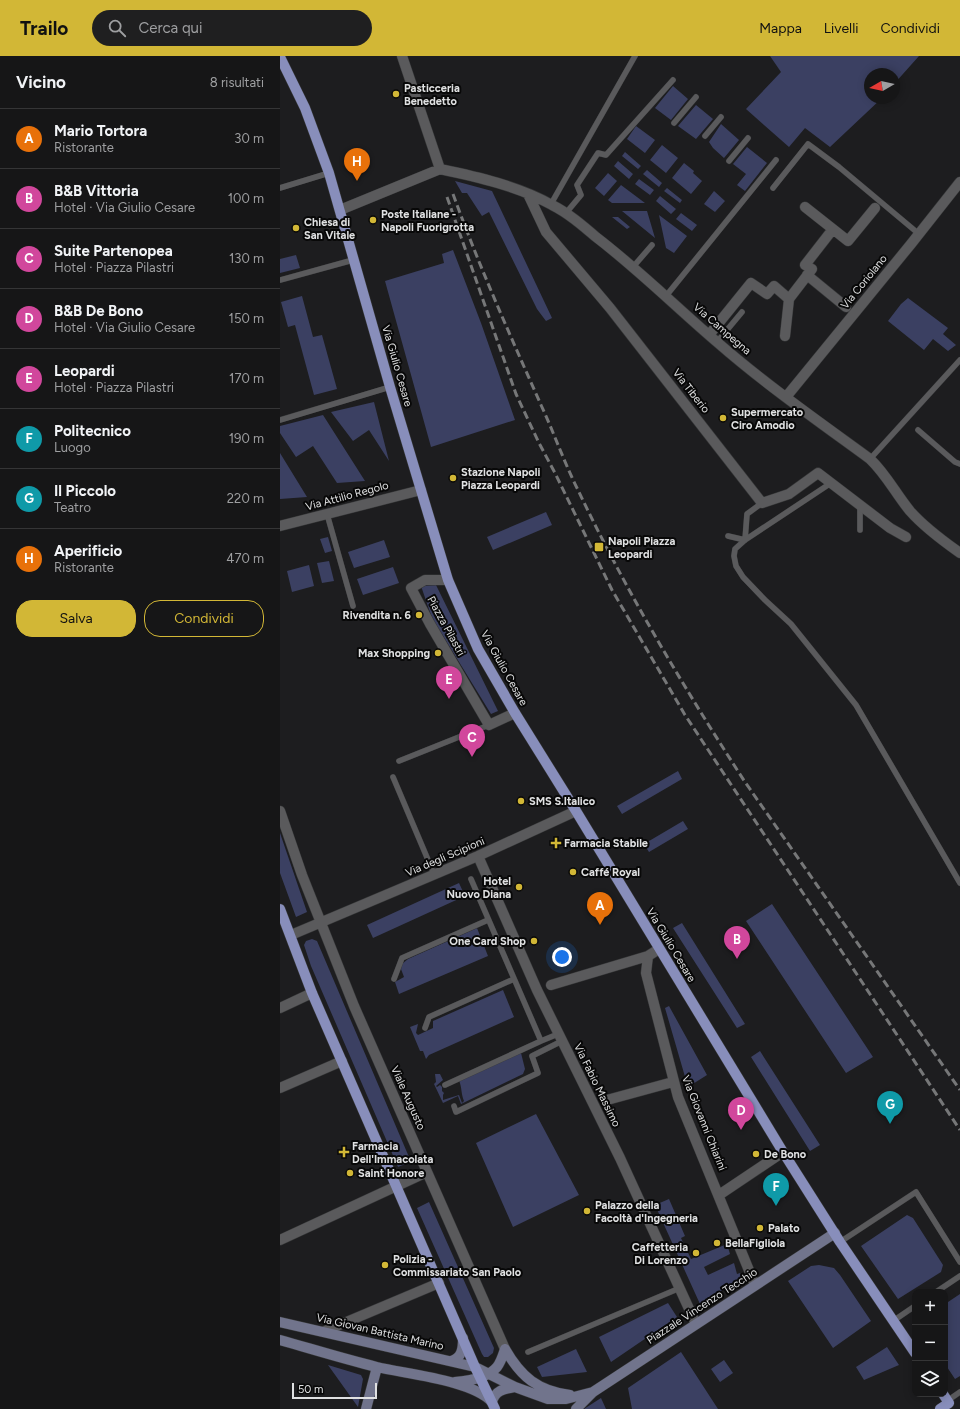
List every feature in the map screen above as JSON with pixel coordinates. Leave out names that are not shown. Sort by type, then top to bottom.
[{"type":"main road","name":"Via Giulio Cesare","points":[[280,57],[305,108],[329,173],[390,387],[448,580],[478,649],[515,713],[783,1152],[835,1232]]},
{"type":"main road","points":[[280,909],[312,993],[462,1338],[475,1367],[484,1375],[493,1406]]},
{"type":"main road","points":[[835,1232],[840,1242],[912,1349]]},
{"type":"main road","name":"Piazzale Vincenzo Tecchio","points":[[576,1409],[593,1392],[835,1232]]},
{"type":"main road","name":"Via Giovan Battista Marino","points":[[280,1322],[475,1367]]},
{"type":"main road","points":[[451,1361],[456,1360],[460,1355],[462,1338]]},
{"type":"main road","points":[[280,1340],[377,1367],[449,1382],[482,1393],[493,1406]]},
{"type":"main road","points":[[449,1382],[472,1380],[498,1367],[505,1349]]},
{"type":"main road","name":"Viale Augusto","points":[[505,1349],[520,1371],[541,1388],[559,1393],[580,1396]]},
{"type":"main road","points":[[366,1409],[377,1367]]},
{"type":"main road","name":"Viale Augusto","points":[[484,1375],[539,1397],[548,1399],[560,1400],[593,1392]]},
{"type":"main road","points":[[493,1406],[493,1397],[498,1391],[515,1387]]},
{"type":"street","points":[[340,210],[440,169],[402,56]]},
{"type":"street","name":"Via Campegna","points":[[440,169],[499,183],[551,204],[566,213],[633,267],[713,338],[786,397],[870,459],[877,466],[910,511],[943,541],[960,553]]},
{"type":"street","name":"Via Coriolano","points":[[786,397],[960,182]]},
{"type":"street","name":"Via Tiberio","points":[[528,194],[546,232],[610,308],[762,503]]},
{"type":"street","points":[[805,207],[848,241],[875,208]]},
{"type":"street","points":[[785,336],[789,299],[812,269],[805,265],[833,229]]},
{"type":"street","points":[[807,275],[846,307]]},
{"type":"street","points":[[713,338],[751,283],[767,294],[774,286],[789,299]]},
{"type":"street","points":[[762,503],[789,494],[818,473],[890,528],[906,537]]},
{"type":"street","name":"Via Attilio Regolo","points":[[280,526],[421,490]]},
{"type":"street","name":"Piazza Pilastri","points":[[448,580],[425,580],[411,588],[430,624],[489,725]]},
{"type":"street","points":[[489,725],[515,713]]},
{"type":"street","name":"Viale Augusto","points":[[280,811],[302,876],[370,1042],[505,1349]]},
{"type":"street","name":"Via degli Scipioni","points":[[291,936],[478,856],[576,811]]},
{"type":"street","name":"Via Fabio Massimo","points":[[478,856],[537,990],[620,1158],[696,1324]]},
{"type":"street","points":[[551,985],[648,956],[659,948]]},
{"type":"street","name":"Via Giovanni Chiarini","points":[[648,956],[646,973],[673,1082],[755,1284]]},
{"type":"street","points":[[280,1008],[312,993]]},
{"type":"street","points":[[280,1088],[342,1061]]},
{"type":"street","points":[[607,1100],[673,1082]]},
{"type":"street","points":[[719,1195],[783,1152]]},
{"type":"street","points":[[280,1240],[427,1172]]},
{"type":"street","points":[[324,1332],[439,1283]]},
{"type":"lane","points":[[551,204],[635,56]]},
{"type":"lane","points":[[566,213],[581,195],[577,185],[598,153],[606,155],[673,80]]},
{"type":"lane","points":[[674,123],[696,97]]},
{"type":"lane","points":[[705,136],[721,117]]},
{"type":"lane","points":[[729,161],[748,138]]},
{"type":"lane","points":[[774,188],[808,144],[839,167],[919,234]]},
{"type":"lane","points":[[666,296],[776,160]]},
{"type":"lane","points":[[280,188],[329,173]]},
{"type":"lane","points":[[633,267],[652,245]]},
{"type":"lane","points":[[280,280],[353,260]]},
{"type":"lane","points":[[713,338],[742,312]]},
{"type":"lane","points":[[870,459],[960,360]]},
{"type":"lane","points":[[280,420],[390,387]]},
{"type":"lane","points":[[918,430],[955,462],[960,464]]},
{"type":"lane","points":[[831,483],[745,540],[735,549],[734,556],[736,566],[743,577],[791,624],[856,705],[960,883]]},
{"type":"lane","points":[[745,540],[747,514],[762,503]]},
{"type":"lane","points":[[860,506],[860,530]]},
{"type":"lane","points":[[327,514],[353,606]]},
{"type":"lane","points":[[728,536],[745,540]]},
{"type":"lane","points":[[399,761],[489,725]]},
{"type":"lane","points":[[393,777],[434,874]]},
{"type":"lane","points":[[471,878],[541,1041]]},
{"type":"lane","points":[[394,979],[402,958],[488,920]]},
{"type":"lane","points":[[425,1028],[429,1017],[514,980]]},
{"type":"lane","points":[[445,1085],[541,1041],[560,1038]]},
{"type":"lane","points":[[454,1106],[456,1112],[538,1073],[532,1056],[560,1038]]},
{"type":"lane","points":[[840,1242],[916,1192],[960,1262]]},
{"type":"lane","points":[[940,1289],[960,1276]]},
{"type":"lane","points":[[528,1352],[680,1288]]},
{"type":"lane","points":[[893,1321],[912,1308]]},
{"type":"lane","points":[[946,1403],[960,1392]]},
{"type":"shaded area","points":[[770,56],[919,56],[900,77],[900,68],[864,68],[864,104],[876,104],[830,147],[805,128],[789,147],[746,109],[781,72]]},
{"type":"shaded area","points":[[673,86],[688,99],[671,120],[655,108]]},
{"type":"shaded area","points":[[696,105],[713,119],[696,139],[678,126]]},
{"type":"shaded area","points":[[721,124],[739,140],[724,158],[709,142]]},
{"type":"shaded area","points":[[636,126],[655,140],[645,153],[627,139]]},
{"type":"shaded area","points":[[662,145],[678,158],[666,173],[650,160]]},
{"type":"shaded area","points":[[747,147],[767,163],[745,191],[737,185],[746,174],[733,164]]},
{"type":"shaded area","points":[[625,152],[641,166],[638,169],[622,156]]},
{"type":"shaded area","points":[[618,161],[633,174],[629,179],[614,166]]},
{"type":"shaded area","points":[[684,163],[694,171],[693,173],[702,181],[691,194],[672,178]]},
{"type":"shaded area","points":[[647,170],[662,183],[659,187],[643,174]]},
{"type":"shaded area","points":[[608,173],[617,181],[604,196],[595,188]]},
{"type":"shaded area","points":[[639,179],[654,190],[650,195],[635,184]]},
{"type":"shaded area","points":[[455,181],[492,191],[552,318],[546,321],[537,309],[489,212],[482,216],[467,193],[462,193]]},
{"type":"shaded area","points":[[621,185],[645,203],[612,203],[608,200]]},
{"type":"shaded area","points":[[667,188],[682,200],[680,203],[664,191]]},
{"type":"shaded area","points":[[714,191],[725,201],[715,212],[704,204]]},
{"type":"shaded area","points":[[660,196],[676,209],[671,214],[656,201]]},
{"type":"shaded area","points":[[622,211],[647,211],[655,238]]},
{"type":"shaded area","points":[[681,213],[697,225],[692,231],[676,219]]},
{"type":"shaded area","points":[[659,215],[687,236],[674,253],[666,248]]},
{"type":"shaded area","points":[[612,217],[618,217],[630,227],[627,229]]},
{"type":"shaded area","points":[[453,250],[481,323],[515,420],[431,447],[385,281],[444,263],[442,254]]},
{"type":"shaded area","points":[[296,255],[300,268],[280,273],[280,259]]},
{"type":"shaded area","points":[[302,296],[313,337],[322,335],[337,389],[314,395],[295,325],[288,327],[281,302]]},
{"type":"shaded area","points":[[908,298],[948,328],[943,334],[956,345],[948,351],[933,339],[924,350],[888,321],[901,304]]},
{"type":"shaded area","points":[[374,402],[389,461],[369,430],[353,441],[331,412]]},
{"type":"shaded area","points":[[323,415],[365,481],[337,483],[313,446],[296,457],[280,433],[280,426]]},
{"type":"shaded area","points":[[280,453],[307,497],[280,499]]},
{"type":"shaded area","points":[[546,512],[552,525],[493,550],[487,537]]},
{"type":"shaded area","points":[[328,537],[332,551],[325,553],[320,539]]},
{"type":"shaded area","points":[[384,540],[390,557],[354,568],[348,552]]},
{"type":"shaded area","points":[[329,561],[334,581],[322,583],[317,563]]},
{"type":"shaded area","points":[[309,565],[314,586],[292,592],[287,571]]},
{"type":"shaded area","points":[[393,567],[399,583],[363,595],[357,579]]},
{"type":"shaded area","points":[[436,585],[498,711],[491,714],[432,618],[421,586]]},
{"type":"shaded area","points":[[678,771],[682,779],[622,814],[617,806]]},
{"type":"shaded area","points":[[683,821],[688,829],[649,852],[644,844]]},
{"type":"shaded area","points":[[280,833],[307,912],[296,917],[280,873]]},
{"type":"shaded area","points":[[459,883],[465,896],[373,938],[367,925]]},
{"type":"shaded area","points":[[772,904],[873,1057],[846,1073],[746,921]]},
{"type":"shaded area","points":[[682,923],[745,1024],[737,1028],[673,928]]},
{"type":"shaded area","points":[[477,928],[488,956],[399,994],[395,982],[404,977],[401,969],[402,964],[408,959]]},
{"type":"shaded area","points":[[312,939],[317,941],[409,1157],[408,1163],[398,1167],[311,966],[304,945],[306,941]]},
{"type":"shaded area","points":[[503,990],[514,1017],[429,1055],[426,1059],[423,1051],[420,1051],[410,1027],[418,1024],[416,1033],[418,1035],[433,1028],[433,1021]]},
{"type":"shaded area","points":[[669,1006],[707,1075],[688,1087],[665,1008]]},
{"type":"shaded area","points":[[760,1051],[820,1145],[810,1151],[751,1057]]},
{"type":"shaded area","points":[[521,1053],[525,1069],[523,1074],[461,1104],[458,1096],[443,1103],[434,1084],[436,1082],[435,1074],[440,1074],[443,1080],[436,1086],[437,1087],[440,1085],[442,1087],[442,1091],[444,1093],[443,1100],[459,1095],[462,1103],[464,1101],[459,1080]]},
{"type":"shaded area","points":[[536,1114],[579,1195],[513,1227],[476,1143]]},
{"type":"shaded area","points":[[669,1199],[685,1236],[681,1238],[691,1259],[727,1244],[730,1254],[704,1267],[708,1275],[734,1263],[737,1274],[740,1273],[742,1278],[700,1304],[655,1205]]},
{"type":"shaded area","points":[[429,1202],[494,1348],[493,1353],[488,1357],[484,1357],[482,1354],[417,1208]]},
{"type":"shaded area","points":[[907,1215],[913,1218],[943,1265],[941,1272],[898,1299],[861,1246]]},
{"type":"shaded area","points":[[819,1265],[834,1268],[871,1321],[833,1348],[788,1281],[811,1266]]},
{"type":"shaded area","points":[[960,1294],[960,1376],[955,1379],[948,1368],[948,1302]]},
{"type":"shaded area","points":[[668,1303],[677,1317],[611,1362],[599,1337]]},
{"type":"shaded area","points":[[887,1347],[899,1365],[864,1380],[856,1367]]},
{"type":"shaded area","points":[[576,1349],[587,1372],[542,1377],[537,1367]]},
{"type":"shaded area","points":[[681,1352],[718,1409],[632,1409],[628,1388]]},
{"type":"shaded area","points":[[724,1360],[733,1373],[720,1382],[711,1369]]},
{"type":"shaded area","points":[[328,1365],[361,1375],[363,1379],[358,1407]]},
{"type":"shaded area","points":[[601,1398],[606,1409],[584,1409]]},
{"type":"railway","points":[[453,194],[484,274],[568,469],[596,528],[636,602],[678,675],[745,782],[960,1090]]},
{"type":"railway","points":[[447,197],[516,394],[612,590],[685,715],[960,1130]]},
{"type":"place","name":"Pasticceria Benedetto","points":[[396,94]]},
{"type":"place","name":"Aperificio","points":[[357,181]]},
{"type":"place","name":"Poste Italiane - Napoli Fuorigrotta","points":[[373,220]]},
{"type":"place","name":"Chiesa di San Vitale","points":[[296,228]]},
{"type":"place","name":"Supermercato Ciro Amodio","points":[[723,418]]},
{"type":"place","name":"Stazione Napoli Piazza Leopardi","points":[[453,478]]},
{"type":"place","name":"Napoli Piazza Leopardi","points":[[599,547]]},
{"type":"place","name":"Rivendita n. 6","points":[[419,615]]},
{"type":"place","name":"Max Shopping","points":[[438,653]]},
{"type":"place","name":"Leopardi","points":[[449,699]]},
{"type":"place","name":"Suite Partenopea","points":[[472,757]]},
{"type":"place","name":"SMS S.Italico","points":[[521,801]]},
{"type":"place","name":"Farmacia Stabile","points":[[556,843]]},
{"type":"place","name":"Caffé Royal","points":[[573,872]]},
{"type":"place","name":"Hotel Nuovo Diana","points":[[519,887]]},
{"type":"place","name":"Mario Tortora","points":[[600,925]]},
{"type":"place","name":"One Card Shop","points":[[534,941]]},
{"type":"place","name":"B&B Vittoria","points":[[737,959]]},
{"type":"place","name":"Il Piccolo","points":[[890,1124]]},
{"type":"place","name":"B&B De Bono","points":[[741,1130]]},
{"type":"place","name":"Farmacia Dell'Immacolata","points":[[344,1152]]},
{"type":"place","name":"De Bono","points":[[756,1154]]},
{"type":"place","name":"Saint Honore","points":[[350,1173]]},
{"type":"place","name":"Politecnico","points":[[776,1206]]},
{"type":"place","name":"Palazzo della Facoltà d'Ingegneria","points":[[587,1211]]},
{"type":"place","name":"Palato","points":[[760,1228]]},
{"type":"place","name":"BellaFigliola","points":[[717,1243]]},
{"type":"place","name":"Caffetteria Di Lorenzo","points":[[696,1253]]},
{"type":"place","name":"Polizia - Commissariato San Paolo","points":[[385,1265]]}]
